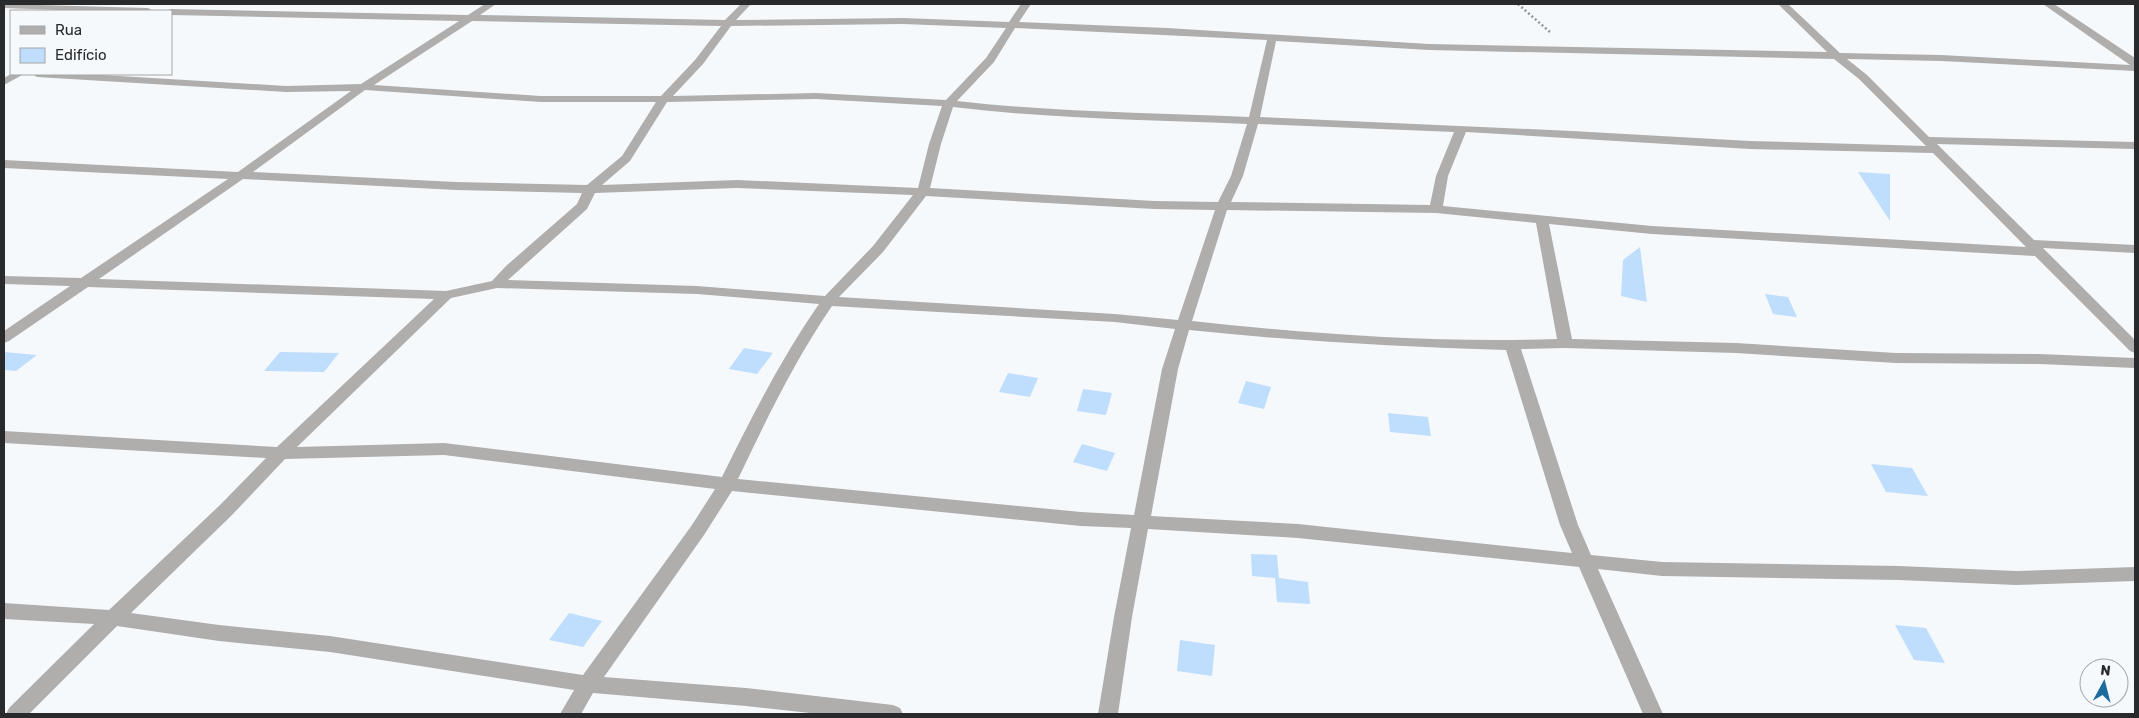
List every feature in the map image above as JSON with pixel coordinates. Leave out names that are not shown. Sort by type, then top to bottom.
[{"type":"street","points":[[123,10],[140,4]]},
{"type":"street","points":[[4,338],[83,281],[240,176],[364,87],[491,4]]},
{"type":"street","points":[[497,284],[511,269],[583,206],[590,189],[626,158],[664,99],[699,62],[746,4]]},
{"type":"street","points":[[570,714],[588,684],[698,530],[727,484],[754,428],[804,336],[828,301],[878,249],[923,191],[935,144],[949,102],[990,60],[1002,39],[1014,26],[1026,4]]},
{"type":"street","points":[[1783,4],[1836,56],[1863,77],[2135,348]]},
{"type":"street","points":[[2048,4],[2135,63]]},
{"type":"street","points":[[4,5],[101,10]]},
{"type":"street","points":[[172,12],[728,24],[903,21],[1167,31],[1429,47],[1941,58],[2135,68]]},
{"type":"street","points":[[1108,714],[1123,617],[1170,369],[1182,326],[1222,207],[1237,176],[1258,104],[1272,38]]},
{"type":"street","points":[[4,82],[17,75]]},
{"type":"street","points":[[54,75],[286,89],[364,87],[541,99],[816,96],[949,102],[999,109],[1080,114],[1572,134],[1750,145],[1936,150]]},
{"type":"street","points":[[1436,209],[1442,176],[1461,130]]},
{"type":"street","points":[[1925,140],[2135,145]]},
{"type":"street","points":[[7,166],[456,186],[590,189],[737,184],[923,191],[1222,207],[1436,209],[1652,230],[2035,248],[2135,249]]},
{"type":"street","points":[[1542,219],[1565,343]]},
{"type":"street","points":[[4,280],[83,281],[446,295],[497,284],[697,290],[828,301],[1114,318],[1281,335],[1387,342],[1512,345],[1565,343],[1736,348],[1896,358],[2039,359],[2135,363]]},
{"type":"street","points":[[16,714],[226,510],[281,453],[446,295]]},
{"type":"street","points":[[1512,345],[1541,432],[1569,526],[1653,714]]},
{"type":"street","points":[[4,437],[281,453],[444,449],[727,484],[1081,519],[1298,532],[1662,569],[1899,572],[2016,578],[2135,574]]},
{"type":"street","points":[[4,611],[113,618],[219,633],[330,644],[588,684],[746,697],[893,714]]},
{"type":"path","points":[[1518,4],[1568,49]]},
{"type":"building","points":[[1858,172],[1890,174],[1890,221]]},
{"type":"building","points":[[1640,247],[1647,302],[1621,296],[1623,260]]},
{"type":"building","points":[[1765,294],[1788,297],[1797,317],[1773,314]]},
{"type":"building","points":[[744,348],[773,353],[757,374],[729,369]]},
{"type":"building","points":[[4,352],[37,355],[16,371],[4,370]]},
{"type":"building","points":[[280,352],[339,353],[324,372],[264,371]]},
{"type":"building","points":[[1008,373],[1038,378],[1030,397],[999,392]]},
{"type":"building","points":[[1246,381],[1271,387],[1264,409],[1238,403]]},
{"type":"building","points":[[1083,389],[1112,393],[1106,415],[1077,411]]},
{"type":"building","points":[[1388,413],[1428,417],[1431,436],[1390,432]]},
{"type":"building","points":[[1082,444],[1115,453],[1107,471],[1073,462]]},
{"type":"building","points":[[1871,464],[1912,468],[1928,496],[1886,492]]},
{"type":"building","points":[[1251,554],[1277,555],[1279,578],[1308,582],[1310,604],[1277,602],[1275,578],[1252,576]]},
{"type":"building","points":[[569,613],[602,621],[583,647],[549,640]]},
{"type":"building","points":[[1895,625],[1926,628],[1945,663],[1914,660]]},
{"type":"building","points":[[1180,640],[1215,645],[1212,676],[1177,671]]}]
